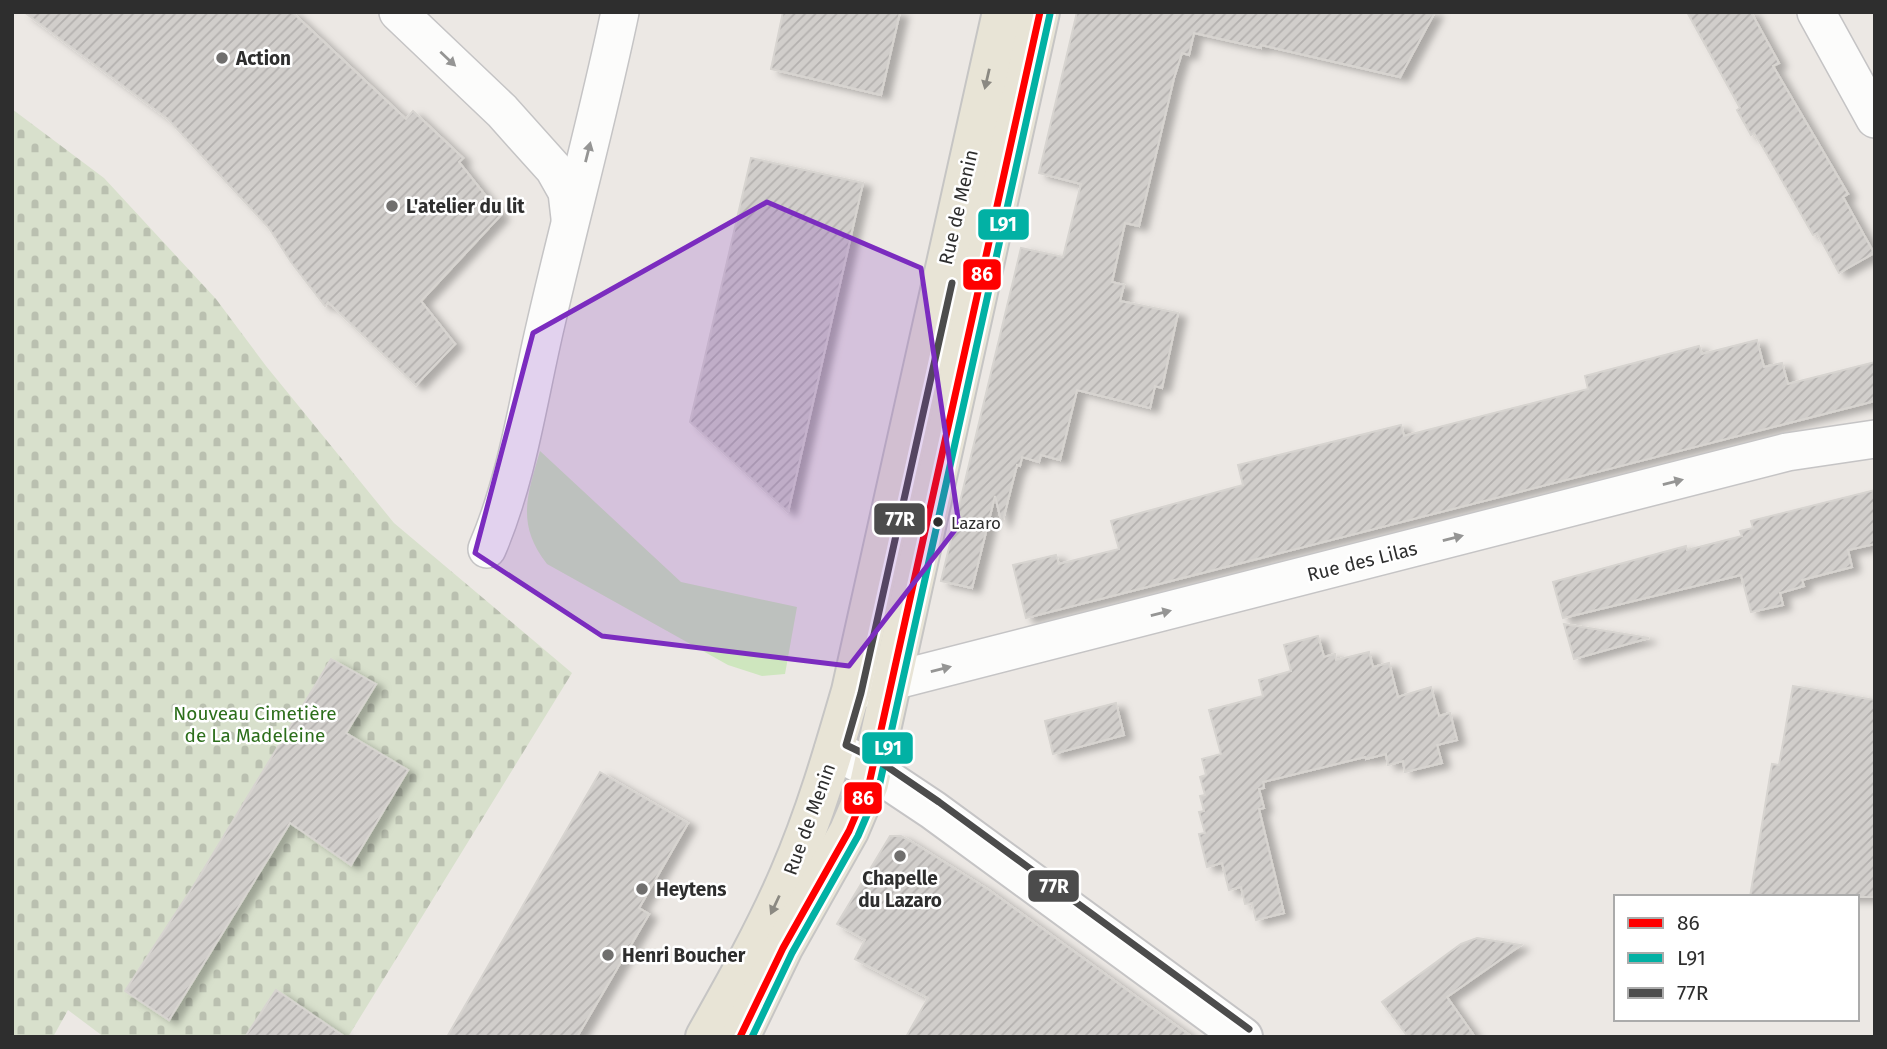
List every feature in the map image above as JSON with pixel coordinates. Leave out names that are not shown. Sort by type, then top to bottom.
[{"type":"main road","name":"Rue de Menin","points":[[705,1037],[752,952],[789,875],[834,750],[851,691],[1002,12]]},
{"type":"main road","name":"Rue de Menin","points":[[740,1037],[783,948],[849,831],[873,770],[1040,12]]},
{"type":"street","points":[[398,12],[502,111],[554,169],[566,192],[570,218]]},
{"type":"street","points":[[487,549],[511,486],[529,396],[570,218],[606,81],[620,12]]},
{"type":"street","points":[[1816,12],[1875,119]]},
{"type":"street","name":"Rue des Lilas","points":[[851,691],[1787,453],[1875,439]]},
{"type":"street","points":[[834,750],[873,770],[933,810],[1243,1037]]},
{"type":"highlighted area","points":[[767,202],[921,268],[959,525],[849,666],[602,636],[475,553],[533,333]]},
{"type":"green space","name":"Nouveau Cimetière de La Madeleine","points":[[12,109],[104,178],[216,299],[266,366],[394,523],[572,673],[348,1037],[104,1037],[68,1010],[53,1037],[12,1037]]},
{"type":"green space","points":[[540,451],[681,582],[797,607],[785,674],[762,676],[728,665],[547,564],[531,536],[527,509]]},
{"type":"building","points":[[24,12],[292,12],[406,119],[413,111],[463,158],[459,162],[501,215],[421,301],[455,344],[416,385],[328,302],[325,306],[269,228],[168,119]]},
{"type":"building","points":[[783,12],[900,12],[881,95],[771,69]]},
{"type":"building","points":[[1077,12],[1435,12],[1400,77],[1261,45],[1261,48],[1194,33],[1189,55],[1182,53],[1174,78],[1139,226],[1125,223],[1112,282],[1124,285],[1120,301],[1178,313],[1162,388],[1155,386],[1150,408],[1077,390],[1060,460],[1041,455],[1039,462],[1022,457],[1020,466],[1017,465],[1002,524],[995,496],[972,588],[941,581],[1021,248],[1063,257],[1081,184],[1039,173]]},
{"type":"building","points":[[1687,12],[1751,12],[1779,63],[1773,66],[1848,194],[1843,197],[1874,253],[1839,273],[1817,233],[1813,235],[1754,133],[1751,135],[1737,110],[1740,108]]},
{"type":"building","points":[[751,158],[863,183],[788,512],[690,422]]},
{"type":"building","points":[[1757,340],[1764,367],[1782,363],[1788,384],[1875,362],[1875,401],[1026,618],[1013,565],[1056,555],[1059,564],[1119,549],[1111,521],[1243,485],[1238,465],[1401,425],[1404,436],[1588,389],[1585,376],[1699,346],[1702,354]]},
{"type":"building","points":[[1875,490],[1875,544],[1848,550],[1852,567],[1802,580],[1804,586],[1780,593],[1783,605],[1751,612],[1741,575],[1563,618],[1553,582],[1686,546],[1687,550],[1742,536],[1740,531],[1753,528],[1751,521]]},
{"type":"building","points":[[1564,624],[1649,638],[1574,659]]},
{"type":"building","points":[[1318,636],[1324,657],[1335,654],[1336,660],[1369,652],[1373,667],[1389,663],[1398,697],[1431,687],[1439,716],[1450,713],[1457,740],[1437,745],[1442,763],[1405,772],[1403,761],[1388,765],[1386,754],[1263,782],[1264,788],[1259,789],[1264,808],[1259,809],[1284,913],[1256,920],[1252,903],[1245,904],[1241,887],[1229,890],[1222,863],[1207,867],[1199,834],[1205,833],[1199,812],[1204,811],[1200,796],[1205,795],[1200,777],[1206,775],[1202,759],[1221,754],[1209,710],[1263,696],[1259,680],[1291,671],[1284,645]]},
{"type":"building","points":[[331,659],[376,684],[346,733],[408,770],[351,865],[290,823],[169,1020],[125,991],[196,882]]},
{"type":"building","points":[[1793,686],[1875,700],[1875,897],[1750,895],[1772,764],[1779,765]]},
{"type":"building","points":[[1116,703],[1124,735],[1053,754],[1045,721]]},
{"type":"building","points":[[600,772],[688,823],[639,908],[649,914],[577,1037],[447,1037]]},
{"type":"building","points":[[890,836],[901,836],[912,842],[989,890],[1192,1037],[906,1037],[928,998],[855,959],[865,940],[837,924]]},
{"type":"building","points":[[1477,938],[1521,945],[1447,997],[1475,1037],[1408,1037],[1382,1002],[1461,944]]},
{"type":"building","points":[[276,990],[291,1000],[345,1037],[245,1037]]},
{"type":"transit line","name":"86","points":[[740,1037],[783,948],[849,831],[869,784],[1040,12]]},
{"type":"transit line","name":"L91","points":[[752,1037],[792,953],[858,836],[879,787],[1050,14]]},
{"type":"transit line","name":"77R","points":[[952,283],[861,693],[846,745],[879,761],[939,802],[1249,1029]]},
{"type":"place","name":"Action","points":[[222,58]]},
{"type":"place","name":"L'atelier du lit","points":[[392,206]]},
{"type":"place","name":"Lazaro","points":[[938,522]]},
{"type":"place","name":"Chapelle du Lazaro","points":[[900,856]]},
{"type":"place","name":"Heytens","points":[[642,889]]},
{"type":"place","name":"Henri Boucher","points":[[608,955]]}]
